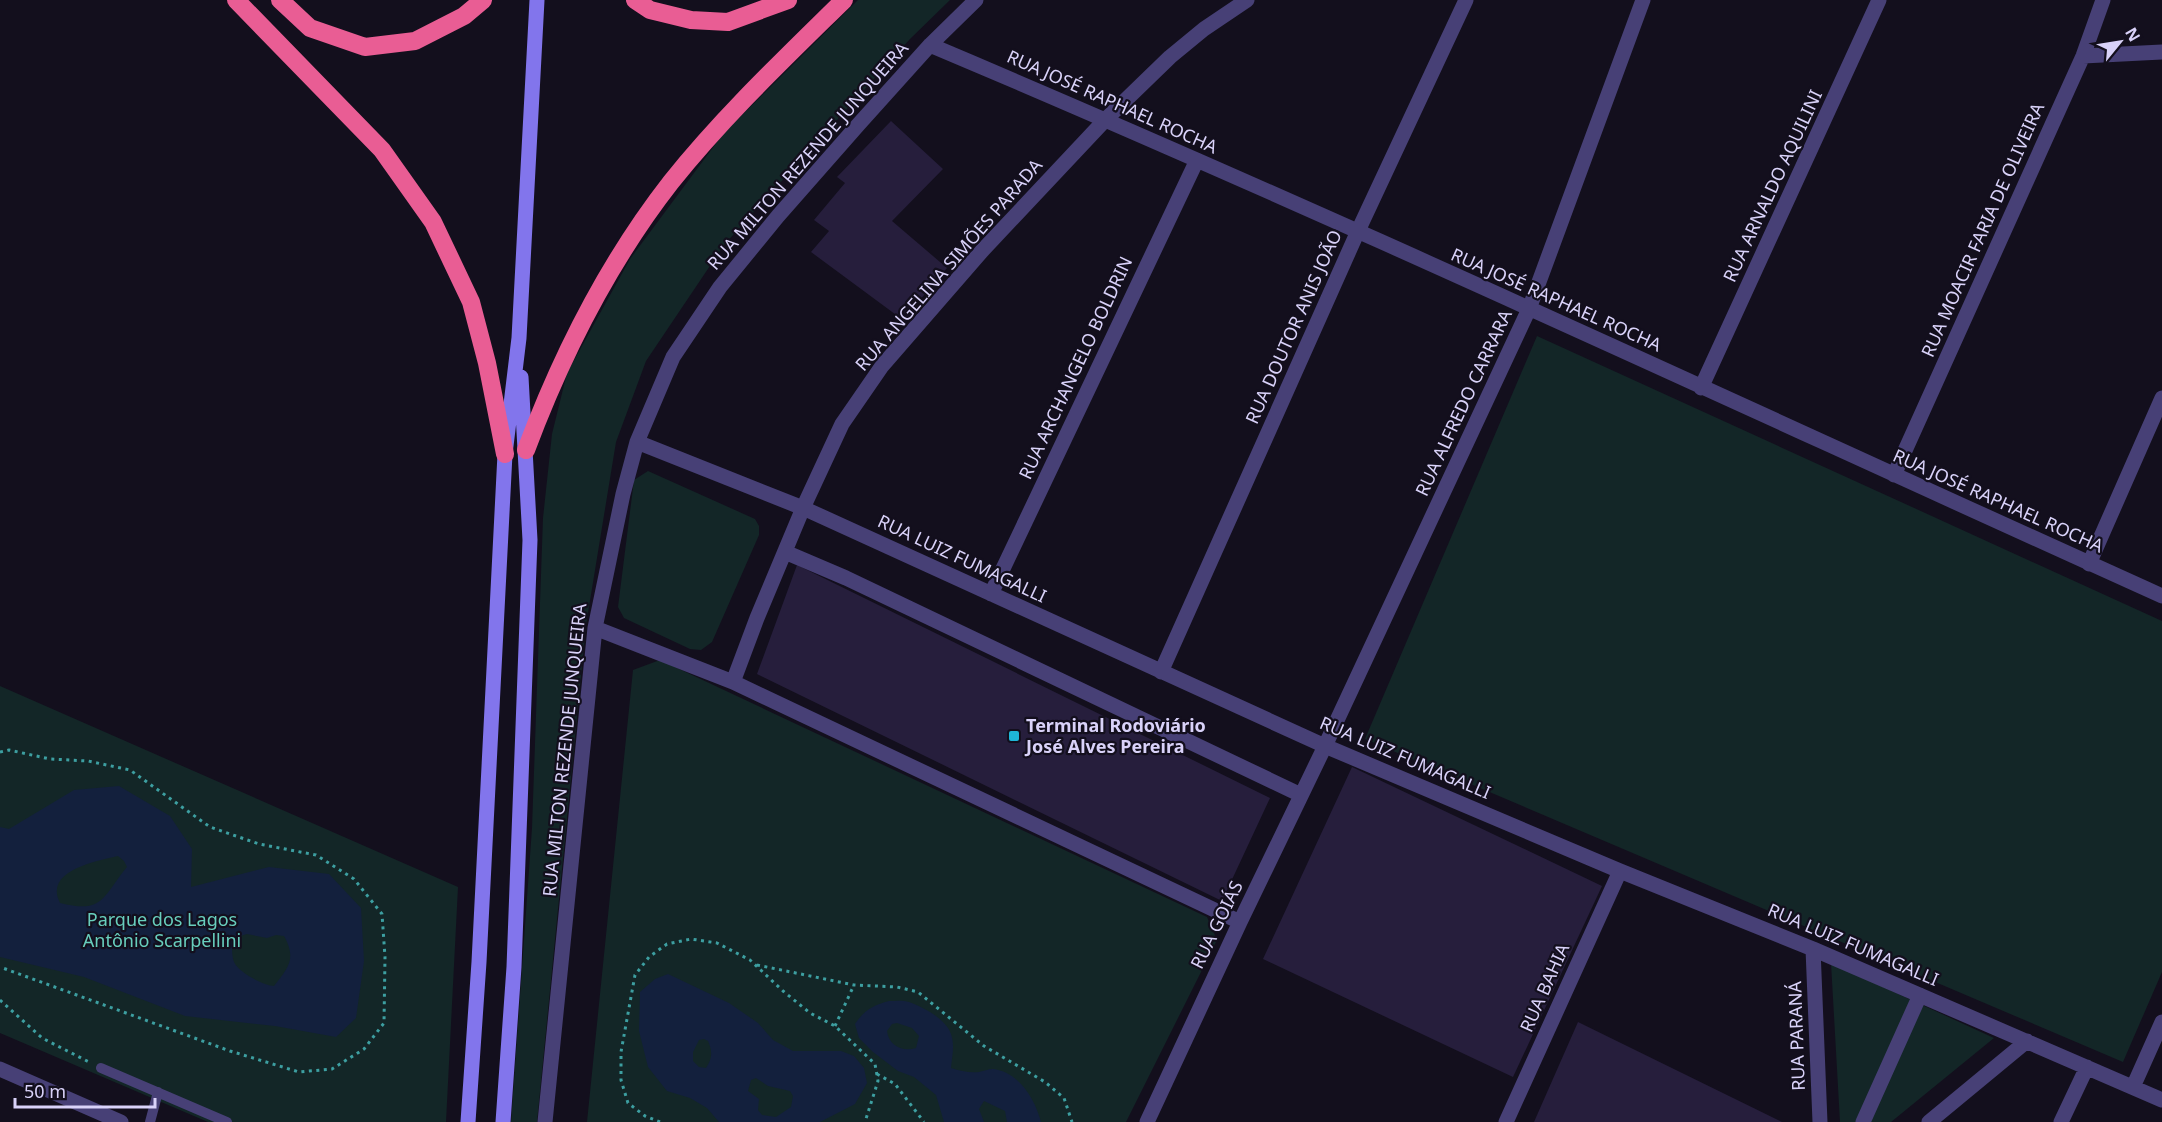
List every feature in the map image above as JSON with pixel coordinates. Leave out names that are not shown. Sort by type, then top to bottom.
[{"type":"highway","points":[[236,0],[382,150],[433,222],[471,302],[487,363],[505,454]]},
{"type":"highway","points":[[280,0],[310,28],[365,47],[415,41],[464,16],[483,0]]},
{"type":"highway","points":[[635,0],[650,10],[691,20],[728,22],[788,0]]},
{"type":"highway","points":[[526,450],[546,397],[576,330],[628,242],[671,182],[749,94],[844,0]]},
{"type":"main road","points":[[468,1122],[481,938],[505,454],[519,338],[537,0]]},
{"type":"main road","points":[[503,1122],[514,967],[530,540],[519,338]]},
{"type":"street","name":"RUA MILTON REZENDE JUNQUEIRA","points":[[545,1122],[595,628],[623,494],[637,442],[673,357],[720,287],[778,216],[930,45],[976,0]]},
{"type":"street","name":"RUA ANGELINA SIMÕES PARADA","points":[[733,682],[803,508],[842,424],[882,366],[981,252],[1106,119],[1170,57],[1204,29],[1247,0]]},
{"type":"street","name":"RUA DOUTOR ANIS JOÃO","points":[[1161,672],[1358,231],[1466,0]]},
{"type":"street","name":"RUA ALFREDO CARRARA","points":[[1325,746],[1529,309],[1643,0]]},
{"type":"street","name":"RUA ARNALDO AQUILINI","points":[[1701,388],[1880,0]]},
{"type":"street","name":"RUA MOACIR FARIA DE OLIVEIRA","points":[[1894,475],[2083,56],[2103,0]]},
{"type":"street","name":"RUA JOSÉ RAPHAEL ROCHA","points":[[930,45],[1106,119],[1358,231],[2162,596]]},
{"type":"street","points":[[2083,56],[2162,52]]},
{"type":"street","name":"RUA ARCHANGELO BOLDRIN","points":[[991,594],[1197,160]]},
{"type":"street","points":[[2089,564],[2162,398]]},
{"type":"street","name":"RUA LUIZ FUMAGALLI","points":[[637,442],[803,508],[1325,746],[1620,871],[1814,949],[2162,1100]]},
{"type":"street","points":[[785,552],[846,578],[1301,795]]},
{"type":"street","points":[[595,628],[733,682],[1240,922]]},
{"type":"street","name":"RUA GOIÁS","points":[[1147,1122],[1325,746]]},
{"type":"street","name":"RUA BAHIA","points":[[1506,1122],[1620,871]]},
{"type":"street","name":"RUA PARANÁ","points":[[1814,949],[1820,1122]]},
{"type":"street","points":[[1863,1122],[1920,994]]},
{"type":"street","points":[[2133,1087],[2162,1022]]},
{"type":"street","points":[[1929,1122],[2027,1041]]},
{"type":"street","points":[[2061,1122],[2087,1067]]},
{"type":"street","points":[[0,1069],[121,1122]]},
{"type":"lane","points":[[101,1068],[228,1122]]},
{"type":"lane","points":[[150,1122],[158,1092]]},
{"type":"path","points":[[0,752],[9,750],[50,759],[88,761],[130,770],[210,826],[259,844],[316,855],[354,879],[381,915],[385,957],[384,1023],[363,1050],[332,1069],[298,1072],[230,1051],[0,967]]},
{"type":"path","points":[[660,1122],[645,1116],[628,1103],[621,1080],[621,1052],[635,975],[649,957],[667,944],[691,939],[717,943],[750,960],[783,992],[810,1013],[834,1026],[875,1064],[878,1081],[865,1122]]},
{"type":"path","points":[[755,964],[783,968],[855,985],[897,987],[918,992],[984,1046],[1045,1082],[1064,1098],[1072,1122]]},
{"type":"path","points":[[834,1026],[855,985]]},
{"type":"path","points":[[0,1000],[42,1038],[101,1068]]},
{"type":"path","points":[[877,1074],[895,1084],[924,1122]]},
{"type":"green space","points":[[858,0],[950,0],[910,39],[724,245],[646,361],[616,442],[586,625],[537,1122],[511,1122],[532,828],[543,518],[552,434],[567,373],[630,259],[723,134]]},
{"type":"green space","points":[[1537,336],[2162,621],[2162,972],[2123,1062],[1365,739]]},
{"type":"green space","points":[[648,471],[755,519],[759,526],[759,535],[712,642],[701,650],[690,649],[624,618],[618,607],[634,480]]},
{"type":"green space","points":[[660,660],[1207,917],[1217,940],[1126,1122],[587,1122],[633,670]]},
{"type":"green space","name":"Parque dos Lagos Antônio Scarpellini","points":[[0,686],[458,887],[446,1122],[208,1122],[0,1033]]},
{"type":"green space","points":[[1831,963],[1994,1038],[1891,1122],[1840,1122]]},
{"type":"water","points":[[119,786],[170,816],[192,849],[191,887],[269,867],[329,874],[361,908],[364,961],[356,1018],[336,1037],[275,1026],[185,1016],[84,977],[0,957],[0,827],[9,829],[74,790]],"holes":[[[118,856],[127,867],[101,900],[86,906],[60,903],[57,892],[59,882],[66,875],[86,864]],[[247,934],[267,938],[276,935],[284,936],[290,951],[289,963],[274,986],[252,978],[236,966],[232,955],[232,943],[237,937]]]},
{"type":"water","points":[[668,974],[729,1003],[758,1023],[773,1040],[793,1051],[841,1051],[854,1056],[864,1068],[867,1083],[855,1104],[820,1122],[719,1122],[707,1108],[690,1098],[667,1091],[648,1067],[639,1031],[640,992],[655,979]],"holes":[[[699,1040],[708,1041],[711,1049],[711,1058],[706,1068],[699,1067],[693,1061],[693,1052]],[[756,1078],[768,1086],[790,1091],[793,1096],[791,1107],[776,1117],[762,1115],[758,1110],[759,1099],[748,1091],[751,1080]]]},
{"type":"water","points":[[889,1001],[909,1002],[927,1010],[944,1023],[952,1038],[951,1068],[972,1072],[993,1069],[1011,1075],[1030,1096],[1041,1122],[1007,1122],[1005,1111],[984,1101],[979,1109],[984,1122],[944,1122],[936,1095],[914,1077],[898,1071],[859,1038],[855,1024],[858,1019],[874,1006]],"holes":[[[897,1023],[912,1028],[919,1036],[916,1048],[897,1047],[890,1041],[887,1031],[892,1024]]]},
{"type":"building","points":[[891,121],[943,169],[892,221],[947,268],[903,320],[811,252],[829,231],[814,220],[845,183],[837,177]]},
{"type":"building","name":"Terminal Rodoviário José Alves Pereira","points":[[797,565],[1270,798],[1222,901],[757,674]]},
{"type":"building","points":[[1352,767],[1602,886],[1513,1077],[1263,959]]},
{"type":"building","points":[[1578,1022],[1782,1122],[1534,1122]]},
{"type":"place","name":"Terminal Rodoviário José Alves Pereira","points":[[1014,736]]}]
